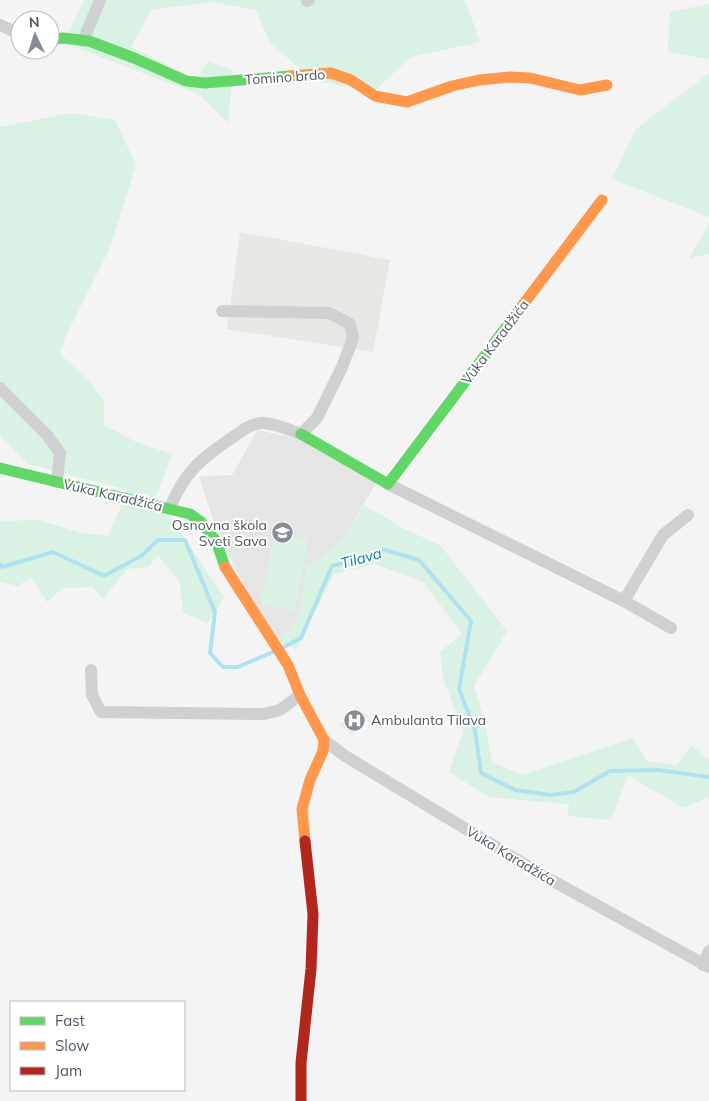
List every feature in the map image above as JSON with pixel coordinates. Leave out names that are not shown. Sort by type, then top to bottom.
[{"type":"street","points":[[83,40],[100,0]]},
{"type":"street","name":"Tomino brdo","points":[[60,38],[83,40],[134,58],[186,81],[205,83],[330,73],[351,80],[375,96],[407,102],[452,86],[479,80],[510,77],[530,78],[580,90],[607,86]]},
{"type":"street","name":"Vuka Karadžića","points":[[388,484],[602,200]]},
{"type":"street","points":[[222,311],[329,313],[350,324],[353,338],[342,367],[317,418],[301,434]]},
{"type":"street","name":"Vuka Karadžića","points":[[0,388],[47,435],[60,453],[57,482]]},
{"type":"street","name":"Vuka Karadžića","points":[[170,508],[188,474],[200,460],[247,427],[262,422],[276,425],[301,434],[388,484],[624,601],[671,628]]},
{"type":"street","name":"Vuka Karadžića","points":[[0,468],[170,508],[190,514],[202,522],[216,541],[223,563],[288,665],[300,695],[324,740],[344,756],[527,866],[706,966],[709,951]]},
{"type":"street","points":[[624,601],[664,535],[688,515]]},
{"type":"street","points":[[91,670],[92,695],[101,712],[264,714],[280,710],[300,695]]},
{"type":"street","points":[[301,1101],[301,1063],[311,969],[312,914],[302,809],[310,780],[323,751],[324,740]]},
{"type":"shaded area","points":[[240,232],[390,260],[373,352],[227,329]]},
{"type":"shaded area","name":"Osnovna škola Sveti Sava","points":[[258,430],[306,441],[378,479],[343,540],[307,568],[298,620],[278,640],[251,600],[215,526],[199,476],[232,475]]},
{"type":"shaded area","name":"Ambulanta Tilava","points":[[357,706],[369,716],[352,735],[340,725]]},
{"type":"green space","points":[[84,0],[465,0],[480,42],[411,57],[373,92],[313,80],[270,43],[256,10],[213,2],[151,10],[131,47],[196,79],[208,62],[233,70],[228,123],[200,95],[64,43]]},
{"type":"green space","points":[[709,4],[709,59],[668,52],[670,12]]},
{"type":"green space","points":[[709,73],[709,217],[612,179],[636,129]]},
{"type":"green space","points":[[72,113],[115,120],[136,165],[110,248],[65,338],[60,354],[88,380],[104,401],[104,425],[134,441],[172,454],[156,496],[224,597],[208,623],[183,613],[180,583],[158,555],[148,567],[127,569],[103,599],[93,587],[63,588],[47,602],[31,577],[18,586],[0,582],[0,520],[38,520],[82,533],[108,536],[128,490],[28,464],[0,435],[0,127]]},
{"type":"green space","points":[[709,223],[709,254],[689,259]]},
{"type":"green space","points":[[364,505],[401,527],[441,546],[507,631],[474,686],[486,727],[492,762],[522,775],[633,738],[647,761],[677,765],[692,745],[709,760],[709,797],[683,808],[628,775],[611,820],[568,816],[569,804],[488,797],[449,772],[463,732],[443,678],[440,652],[462,634],[423,582],[375,564],[334,574],[296,649],[278,640],[298,620],[307,568],[343,540]]},
{"type":"green space","points":[[274,533],[308,539],[295,611],[261,605]]},
{"type":"waterway","name":"Tilava","points":[[0,564],[2,567],[53,552],[104,576],[141,556],[158,540],[185,540],[215,612],[210,653],[223,667],[238,667],[273,652]]},
{"type":"waterway","name":"Tilava","points":[[282,648],[301,638],[332,566],[385,550],[419,560],[471,621],[459,689],[475,730],[481,773],[515,790],[551,795],[574,792],[610,771],[658,770],[709,777]]},
{"type":"traffic: fast","points":[[60,38],[89,41],[186,81],[205,83],[290,76]]},
{"type":"traffic: fast","points":[[301,434],[388,484],[510,322]]},
{"type":"traffic: fast","points":[[0,468],[190,514],[201,522],[216,541],[225,567]]},
{"type":"traffic: slow","points":[[290,76],[331,73],[351,80],[375,96],[407,102],[452,86],[479,80],[510,77],[530,78],[580,90],[607,85]]},
{"type":"traffic: slow","points":[[510,322],[602,200]]},
{"type":"traffic: slow","points":[[225,567],[288,665],[300,695],[324,740],[323,751],[310,780],[302,809],[305,841]]},
{"type":"traffic: jam","points":[[301,1101],[301,1063],[311,969],[313,914],[305,841]]},
{"type":"place","name":"Osnovna škola Sveti Sava","points":[[283,533]]},
{"type":"place","name":"Ambulanta Tilava","points":[[355,720]]}]
